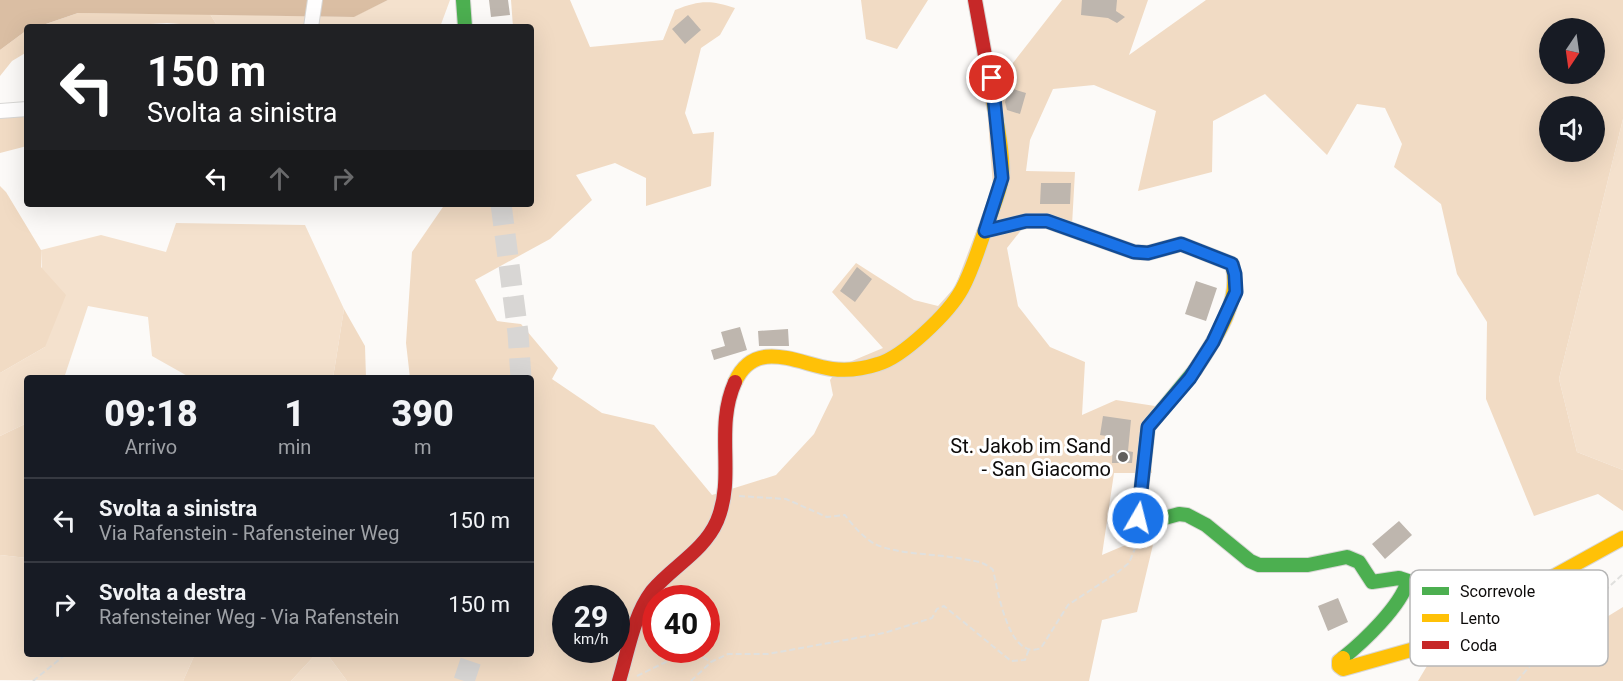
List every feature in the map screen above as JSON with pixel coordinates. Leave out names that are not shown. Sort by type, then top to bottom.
[{"type":"street","points":[[311,24],[315,0]]},
{"type":"street","points":[[462,0],[462,23]]},
{"type":"street","points":[[620,679],[641,611],[651,592],[710,535],[720,515],[726,472],[722,432],[726,403],[742,369],[752,361],[768,356],[788,356],[821,368],[836,370],[868,367],[894,357],[950,305],[960,292],[999,191],[1002,170],[992,78],[975,0]]},
{"type":"street","points":[[0,111],[24,109]]},
{"type":"street","points":[[985,231],[1026,221],[1047,221],[1134,252],[1148,253],[1181,244],[1232,264],[1236,292],[1213,342],[1190,378],[1148,427],[1145,436],[1143,486],[1138,518],[1143,524],[1150,525],[1179,514],[1190,515],[1200,520],[1250,561],[1259,565],[1319,565],[1347,557],[1359,562],[1372,582],[1381,583],[1397,578],[1408,581],[1404,594],[1357,647],[1344,655],[1339,661],[1339,666],[1348,669],[1410,651]]},
{"type":"street","points":[[1565,570],[1623,538]]},
{"type":"path","points":[[724,494],[786,499],[827,517],[845,515],[854,528],[861,531],[874,544],[905,551],[975,560],[990,567],[993,570],[1005,619],[1018,643],[1029,650],[1041,648],[1068,604],[1110,579],[1129,563],[1143,524]]},
{"type":"path","points":[[1608,588],[1623,574]]},
{"type":"path","points":[[720,658],[728,654],[768,654],[884,633],[932,618],[937,609],[944,606],[1011,661],[1025,660],[1029,650]]},
{"type":"path","points":[[33,681],[62,657]]},
{"type":"path","points":[[620,679],[633,679],[664,663]]},
{"type":"path","points":[[691,681],[710,663]]},
{"type":"path","points":[[1516,681],[1529,666]]},
{"type":"shaded area","points":[[0,0],[388,0],[354,17],[78,13],[46,24],[24,24],[24,32],[0,50]]},
{"type":"shaded area","points":[[388,0],[450,0],[441,24],[216,24],[210,14],[353,17]]},
{"type":"shaded area","points":[[511,0],[570,0],[590,47],[663,40],[675,10],[691,4],[712,2],[735,8],[720,35],[701,48],[685,113],[693,134],[714,132],[711,186],[646,206],[646,178],[615,163],[576,175],[592,200],[550,239],[475,280],[497,321],[521,324],[558,368],[552,379],[602,413],[654,425],[712,495],[776,475],[814,434],[833,395],[830,380],[840,366],[883,348],[832,292],[856,263],[914,300],[938,306],[955,287],[993,187],[987,106],[998,82],[1062,0],[1148,0],[1129,55],[1206,0],[1623,0],[1623,119],[1559,379],[1577,452],[1623,470],[1623,511],[1598,494],[1534,516],[1486,399],[1487,322],[1457,274],[1441,204],[1394,167],[1402,144],[1385,108],[1357,104],[1327,155],[1265,94],[1213,121],[1212,172],[1138,191],[1156,111],[1094,85],[1053,89],[1030,140],[1026,171],[1075,172],[1072,225],[1026,224],[1007,248],[1018,306],[1050,347],[1085,362],[1082,415],[1116,400],[1168,408],[1148,440],[1152,473],[1114,473],[1102,555],[1156,532],[1137,612],[1102,620],[1089,681],[347,681],[329,657],[534,657],[534,375],[410,375],[406,343],[412,252],[443,207],[534,207],[534,24],[513,24]]},
{"type":"shaded area","points":[[861,0],[928,0],[897,49],[866,39]]},
{"type":"shaded area","points":[[78,13],[210,14],[216,24],[167,23],[46,24]]},
{"type":"shaded area","points":[[24,32],[24,54],[12,61],[0,76],[0,50]]},
{"type":"shaded area","points":[[24,109],[24,147],[0,153],[0,111]]},
{"type":"shaded area","points":[[1623,119],[1623,470],[1577,452],[1559,379]]},
{"type":"shaded area","points":[[0,186],[6,192],[41,250],[41,267],[66,295],[45,347],[0,373]]},
{"type":"shaded area","points":[[176,223],[305,225],[344,309],[333,375],[186,375],[152,356],[148,317],[88,306],[65,375],[24,375],[24,424],[0,436],[0,373],[45,347],[41,250],[101,235],[166,252]]},
{"type":"shaded area","points":[[344,309],[365,346],[366,375],[333,375]]},
{"type":"shaded area","points":[[24,424],[24,558],[0,555],[0,436]]},
{"type":"shaded area","points":[[0,555],[24,558],[24,657],[194,657],[183,681],[0,680]]},
{"type":"shaded area","points":[[1623,607],[1623,681],[1418,681],[1427,666],[1608,666],[1608,616]]},
{"type":"shaded area","points":[[194,657],[313,657],[291,681],[183,681]]},
{"type":"shaded area","points":[[313,657],[329,657],[347,681],[291,681]]},
{"type":"building","points":[[489,0],[508,0],[510,15],[491,17]]},
{"type":"building","points":[[1082,0],[1117,0],[1116,11],[1125,17],[1117,23],[1108,18],[1081,15]]},
{"type":"building","points":[[688,15],[701,30],[685,44],[672,29]]},
{"type":"building","points":[[1010,88],[1026,93],[1020,114],[1007,110],[1005,102]]},
{"type":"building","points":[[1041,183],[1071,183],[1070,204],[1040,204]]},
{"type":"building","points":[[857,267],[872,279],[855,302],[840,291]]},
{"type":"building","points":[[1196,281],[1217,288],[1206,321],[1185,314]]},
{"type":"building","points":[[740,327],[747,350],[714,360],[711,350],[725,346],[721,332]]},
{"type":"building","points":[[788,329],[789,346],[759,346],[758,331]]},
{"type":"building","points":[[1103,416],[1131,420],[1128,451],[1133,452],[1132,463],[1112,463],[1113,437],[1100,435]]},
{"type":"building","points":[[1399,521],[1412,535],[1385,559],[1372,544]]},
{"type":"building","points":[[1338,598],[1348,622],[1328,631],[1318,606]]},
{"type":"tunnel","points":[[501,207],[518,333],[521,375]]},
{"type":"tunnel","points":[[464,681],[472,657]]},
{"type":"traffic: fast","points":[[463,0],[465,24]]},
{"type":"traffic: fast","points":[[1195,370],[1148,427],[1138,518],[1143,524],[1179,514],[1187,515],[1206,525],[1250,561],[1259,565],[1308,565],[1347,557],[1359,562],[1372,582],[1399,578],[1408,581],[1404,591],[1389,612],[1371,633],[1343,658]]},
{"type":"traffic: slow","points":[[735,382],[744,368],[754,360],[766,357],[792,359],[838,370],[878,364],[912,344],[947,310],[956,299],[969,274],[1001,183],[1001,148],[993,100]]},
{"type":"traffic: slow","points":[[985,231],[1026,221],[1047,221],[1134,252],[1148,253],[1181,244],[1232,264],[1234,292],[1230,306],[1218,333],[1195,370]]},
{"type":"traffic: slow","points":[[1565,570],[1623,538]]},
{"type":"traffic: slow","points":[[1343,658],[1339,661],[1339,666],[1343,669],[1410,650]]},
{"type":"traffic: jam","points":[[975,0],[993,100]]},
{"type":"traffic: jam","points":[[619,681],[632,634],[645,601],[660,582],[696,550],[717,521],[725,487],[726,417],[735,382]]},
{"type":"place","name":"St. Jakob im Sand - San Giacomo","points":[[1123,457]]},
{"type":"route","points":[[992,78],[1002,178],[985,231],[1026,221],[1047,221],[1134,252],[1148,253],[1175,244],[1186,245],[1228,261],[1234,269],[1236,292],[1213,342],[1190,378],[1148,427],[1145,436],[1143,486],[1138,518]]}]
